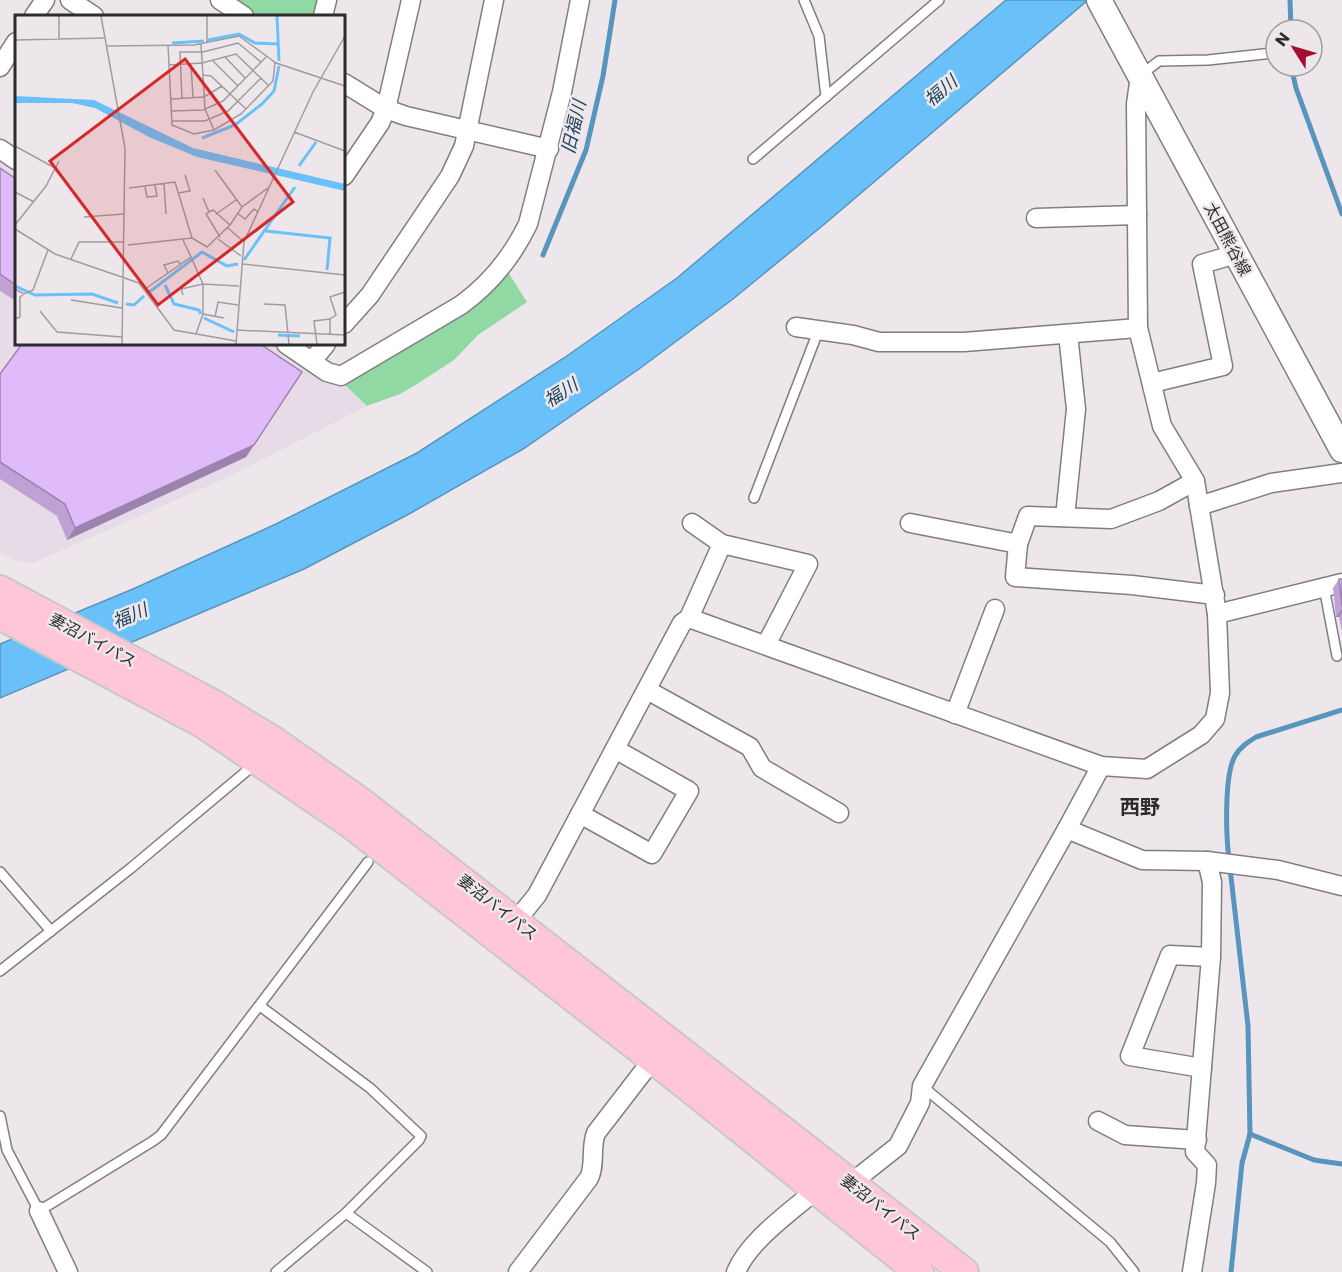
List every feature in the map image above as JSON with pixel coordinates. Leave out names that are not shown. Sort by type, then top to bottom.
[{"type":"highway","name":"妻沼バイパス","points":[[3,599],[144,679],[204,724],[264,749],[362,803],[516,921],[818,1189],[919,1272]]},
{"type":"highway","name":"妻沼バイパス","points":[[264,749],[351,824],[653,1059],[688,1072],[850,1184],[964,1272]]},
{"type":"main road","name":"太田熊谷線","points":[[1099,0],[1342,450]]},
{"type":"street","points":[[35,15],[45,0]]},
{"type":"street","points":[[70,0],[92,15]]},
{"type":"street","points":[[220,0],[242,15]]},
{"type":"street","points":[[323,15],[327,0]]},
{"type":"street","points":[[345,175],[380,123],[386,109],[411,0]]},
{"type":"street","points":[[345,323],[370,295],[450,176],[464,146],[494,0]]},
{"type":"street","points":[[288,345],[327,372],[341,376],[410,336],[476,293],[499,270],[519,243],[528,224],[549,149],[580,0]]},
{"type":"street","points":[[689,618],[1101,766],[1147,769],[1201,735],[1215,719],[1220,693],[1218,614],[1195,481],[1162,426],[1138,328],[1136,104],[1140,76]]},
{"type":"street","points":[[345,84],[386,109],[466,131],[549,149]]},
{"type":"street","points":[[0,149],[15,159]]},
{"type":"street","points":[[1036,218],[1137,215]]},
{"type":"street","points":[[1152,383],[1223,366],[1202,264],[1236,254]]},
{"type":"street","points":[[796,327],[819,329],[879,342],[964,342],[1138,328]]},
{"type":"street","points":[[1065,517],[1076,408],[1068,334]]},
{"type":"street","points":[[312,361],[325,345]]},
{"type":"street","points":[[1199,506],[1271,483],[1342,473]]},
{"type":"street","points":[[1195,481],[1159,501],[1111,519],[1028,516],[1018,544],[1015,577],[1131,585],[1215,595]]},
{"type":"street","points":[[692,522],[723,544],[808,564],[766,645]]},
{"type":"street","points":[[910,523],[1018,544]]},
{"type":"street","points":[[516,921],[537,895],[682,623],[689,618],[723,544]]},
{"type":"street","points":[[1218,614],[1342,583]]},
{"type":"street","points":[[955,714],[994,609]]},
{"type":"street","points":[[647,690],[750,747],[762,768],[839,813]]},
{"type":"street","points":[[580,814],[652,854],[689,790],[615,749]]},
{"type":"street","points":[[850,1184],[898,1146],[920,1103],[922,1086],[1101,766]]},
{"type":"street","points":[[1067,830],[1142,860],[1207,861],[1278,870],[1342,886]]},
{"type":"street","points":[[1192,1272],[1207,1166],[1195,1152],[1211,957],[1212,882],[1207,861]]},
{"type":"street","points":[[1202,1068],[1130,1056],[1170,955],[1211,957]]},
{"type":"street","points":[[518,1272],[589,1179],[593,1170],[592,1142],[596,1133],[653,1059]]},
{"type":"street","points":[[1098,1121],[1125,1135],[1197,1140]]},
{"type":"street","points":[[736,1272],[760,1239],[818,1189]]},
{"type":"street","points":[[39,1211],[66,1271]]},
{"type":"lane","points":[[804,0],[819,36],[826,97]]},
{"type":"lane","points":[[753,159],[939,0]]},
{"type":"lane","points":[[1140,76],[1159,61],[1208,60],[1264,54]]},
{"type":"lane","points":[[754,498],[819,329]]},
{"type":"lane","points":[[1324,587],[1337,656]]},
{"type":"lane","points":[[0,971],[248,772],[264,749]]},
{"type":"lane","points":[[0,1116],[7,1150],[39,1211],[162,1135],[368,862]]},
{"type":"lane","points":[[0,872],[51,932]]},
{"type":"lane","points":[[260,1006],[370,1088],[421,1136],[346,1213],[276,1272]]},
{"type":"lane","points":[[922,1086],[1110,1242],[1134,1272]]},
{"type":"lane","points":[[346,1213],[427,1272]]},
{"type":"shaded area","points":[[0,160],[15,170],[15,345],[274,345],[336,386],[344,384],[367,406],[226,478],[33,563],[14,560],[0,553]]},
{"type":"green space","points":[[234,0],[320,0],[317,15],[256,15]]},
{"type":"green space","points":[[508,272],[527,302],[478,335],[454,360],[400,394],[367,406],[344,384],[452,321],[491,290]]},
{"type":"water","name":"福川","points":[[1006,0],[1088,0],[827,222],[733,299],[639,369],[523,449],[409,514],[304,569],[0,698],[0,644],[133,589],[276,524],[417,453],[564,358],[677,278]]},
{"type":"building","points":[[0,168],[15,178],[15,284],[0,274]]},
{"type":"building","points":[[21,345],[262,345],[302,372],[254,445],[75,528],[65,504],[0,462],[0,374]]},
{"type":"building","points":[[1339,579],[1342,579],[1342,606]]},
{"type":"waterway","name":"旧福川","points":[[543,255],[586,150],[603,76],[615,0]]},
{"type":"waterway","points":[[1290,0],[1291,18]]},
{"type":"waterway","points":[[1294,78],[1342,214]]},
{"type":"waterway","points":[[1229,859],[1227,791],[1231,765],[1237,753],[1256,737],[1342,710]]},
{"type":"waterway","points":[[1230,868],[1248,1026],[1250,1134],[1242,1163],[1231,1272]]},
{"type":"waterway","points":[[1250,1134],[1314,1160],[1342,1164]]},
{"type":"district","name":"西野","points":[[1140,807]]}]
